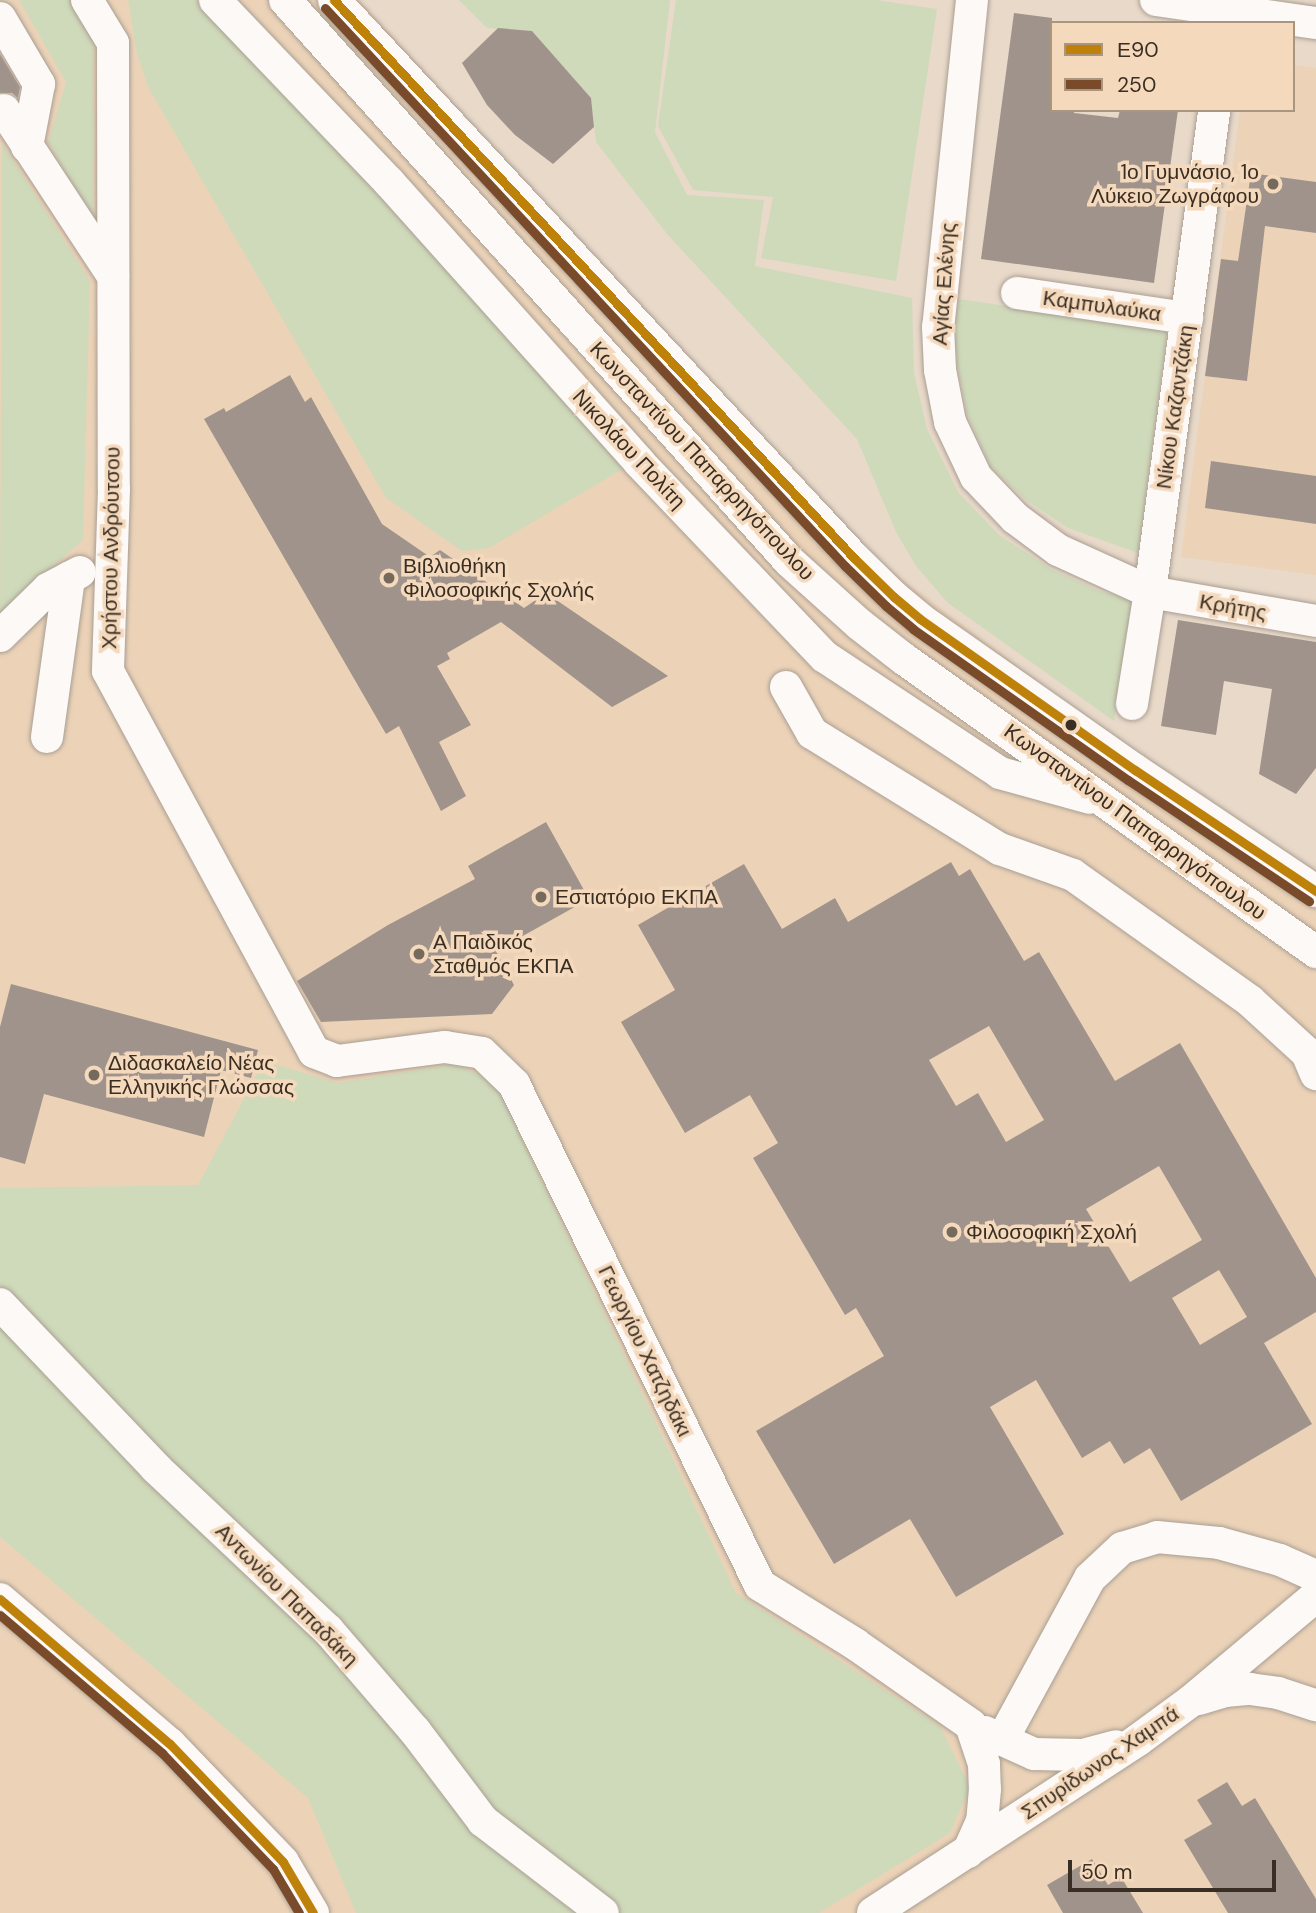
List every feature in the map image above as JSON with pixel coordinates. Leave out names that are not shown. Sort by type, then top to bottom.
[{"type":"street","name":"Χρήστου Ανδρόυτσου","points":[[87,0],[113,43],[108,671],[314,1052]]},
{"type":"street","name":"Κωνσταντίνου Παπαρρηγόπουλου","points":[[334,0],[854,558],[894,597],[920,619],[1135,770],[1316,891]]},
{"type":"street","name":"Αγίας Ελένης","points":[[972,0],[937,327],[940,370],[950,422],[976,477],[1015,518],[1058,550],[1150,592]]},
{"type":"street","points":[[1156,0],[1316,23]]},
{"type":"street","name":"Κωνσταντίνου Παπαρρηγόπουλου","points":[[288,4],[789,561],[859,624],[904,659],[1316,952]]},
{"type":"street","name":"Νικολάου Πολίτη","points":[[233,6],[639,463],[825,657],[1000,773],[1111,804]]},
{"type":"street","points":[[0,18],[39,84],[27,147]]},
{"type":"street","points":[[4,110],[113,276]]},
{"type":"street","name":"Νίκου Καζαντζάκη","points":[[1132,704],[1150,592],[1214,112]]},
{"type":"street","name":"Καμπυλαύκα","points":[[1017,293],[1187,318]]},
{"type":"street","points":[[0,636],[48,589],[111,554]]},
{"type":"street","points":[[47,737],[69,578]]},
{"type":"street","name":"Κρήτης","points":[[1150,592],[1316,621]]},
{"type":"street","points":[[786,687],[812,733],[1000,849],[1073,875],[1250,1001],[1307,1053],[1316,1074]]},
{"type":"street","points":[[1111,804],[1135,770]]},
{"type":"street","name":"Γεωργίου Χατζηδάκι","points":[[314,1052],[337,1061],[445,1047],[482,1054],[514,1084],[760,1585],[855,1644],[971,1725],[1002,1741],[1034,1754],[1083,1755],[1138,1740]]},
{"type":"street","name":"Αντωνίου Παπαδάκη","points":[[0,1304],[156,1468],[328,1630],[415,1731],[483,1821],[603,1913]]},
{"type":"street","points":[[1002,1741],[1090,1577],[1122,1548],[1157,1537],[1219,1542],[1280,1560],[1316,1576]]},
{"type":"street","name":"Σπυρίδωνος Χαμπά","points":[[873,1913],[1138,1740],[1191,1701],[1316,1596]]},
{"type":"street","points":[[0,1599],[170,1744],[283,1862],[313,1913]]},
{"type":"street","points":[[1191,1701],[1225,1690],[1250,1689],[1278,1693],[1316,1705]]},
{"type":"street","points":[[968,1852],[982,1821],[985,1788],[984,1764],[971,1725]]},
{"type":"shaded area","points":[[0,0],[359,0],[858,546],[1118,742],[1316,881],[1316,1913],[0,1913]]},
{"type":"shaded area","points":[[1295,65],[1316,68],[1316,575],[1181,557],[1240,112],[1295,112]]},
{"type":"green space","points":[[19,0],[74,0],[94,38],[93,218],[48,143],[66,82]]},
{"type":"green space","points":[[128,0],[196,0],[631,464],[489,548],[462,551],[386,498],[148,87],[137,53]]},
{"type":"green space","points":[[459,0],[670,0],[655,132],[687,195],[764,200],[755,266],[912,298],[914,373],[927,429],[958,492],[999,535],[1051,569],[1099,591],[1135,600],[1114,721],[948,603],[916,566],[896,532],[857,439],[667,234],[596,142],[591,98],[532,31],[487,28]]},
{"type":"green space","points":[[676,0],[876,0],[937,9],[896,281],[761,258],[773,197],[693,190],[658,126]]},
{"type":"green space","points":[[2,143],[90,281],[83,540],[50,569],[0,624]]},
{"type":"green space","points":[[959,299],[1167,330],[1138,553],[1068,528],[1026,500],[990,466],[967,413],[957,363],[955,325]]},
{"type":"green space","points":[[264,1061],[337,1083],[454,1064],[494,1080],[736,1593],[940,1726],[970,1787],[950,1833],[819,1913],[356,1913],[308,1798],[0,1537],[0,1188],[198,1185]]},
{"type":"building","points":[[1014,13],[1052,18],[1050,112],[1074,112],[1118,118],[1120,112],[1178,112],[1154,283],[981,259]]},
{"type":"building","points":[[498,28],[532,31],[591,98],[594,127],[553,164],[515,135],[487,105],[462,63]]},
{"type":"building","points":[[0,54],[20,87],[18,98],[12,93],[0,93]]},
{"type":"building","points":[[1251,173],[1316,182],[1316,233],[1265,226],[1247,381],[1205,376],[1221,259],[1238,261]]},
{"type":"building","name":"Βιβλιοθήκη Φιλοσοφικής Σχολής","points":[[290,375],[305,402],[311,397],[382,524],[430,557],[440,550],[524,608],[546,593],[668,676],[612,707],[501,622],[447,653],[450,659],[437,666],[471,725],[439,742],[466,796],[441,811],[399,726],[386,734],[204,419],[224,408],[226,412]]},
{"type":"building","points":[[1211,461],[1316,476],[1316,524],[1205,508]]},
{"type":"building","points":[[1178,620],[1316,642],[1316,768],[1296,794],[1259,774],[1272,689],[1224,681],[1216,735],[1161,726]]},
{"type":"building","name":"Α Παιδικός Σταθμός ΕΚΠΑ","points":[[546,822],[589,899],[496,951],[514,985],[492,1014],[321,1022],[297,981],[388,925],[475,879],[468,866]]},
{"type":"building","name":"Φιλοσοφική Σχολή","points":[[951,862],[959,876],[970,869],[1024,961],[1039,952],[1115,1081],[1180,1043],[1316,1278],[1316,1312],[1264,1343],[1312,1424],[1181,1501],[1150,1448],[1124,1464],[1110,1441],[1082,1458],[1036,1380],[990,1407],[1064,1534],[956,1597],[910,1519],[834,1564],[756,1431],[884,1356],[856,1308],[845,1315],[753,1158],[778,1143],[750,1095],[685,1133],[621,1022],[675,990],[638,925],[744,864],[782,929],[835,898],[848,922]],"holes":[[[989,1026],[1044,1120],[1006,1142],[978,1093],[956,1106],[929,1060]],[[1159,1166],[1202,1240],[1130,1282],[1086,1209]],[[1219,1270],[1247,1317],[1200,1345],[1172,1298]]]},
{"type":"building","name":"Διδασκαλείο Νέας Ελληνικής Γλώσσας","points":[[11,984],[258,1050],[251,1078],[221,1070],[204,1137],[44,1094],[25,1164],[0,1157],[0,1027]]},
{"type":"building","points":[[1227,1782],[1242,1806],[1255,1798],[1316,1899],[1316,1913],[1228,1913],[1184,1840],[1212,1824],[1197,1800]]},
{"type":"building","points":[[1092,1859],[1108,1885],[1121,1877],[1143,1913],[1063,1913],[1047,1885]]},
{"type":"transit line","name":"Ε90","points":[[334,0],[854,558],[894,597],[920,619],[1135,770],[1316,891]]},
{"type":"transit line","name":"250","points":[[325,8],[845,566],[886,606],[913,629],[1128,780],[1309,901]]},
{"type":"transit line","name":"Ε90","points":[[0,1599],[170,1744],[283,1862],[313,1913]]},
{"type":"transit line","name":"250","points":[[0,1615],[162,1753],[273,1869],[299,1913]]},
{"type":"place","name":"1ο Γυμνάσιο, 1ο Λύκειο Ζωγράφου","points":[[1273,184]]},
{"type":"place","name":"Βιβλιοθήκη Φιλοσοφικής Σχολής","points":[[389,578]]},
{"type":"place","name":"Εστιατόριο ΕΚΠΑ","points":[[541,897]]},
{"type":"place","name":"Α Παιδικός Σταθμός ΕΚΠΑ","points":[[419,954]]},
{"type":"place","name":"Διδασκαλείο Νέας Ελληνικής Γλώσσας","points":[[94,1075]]},
{"type":"place","name":"Φιλοσοφική Σχολή","points":[[952,1232]]}]
